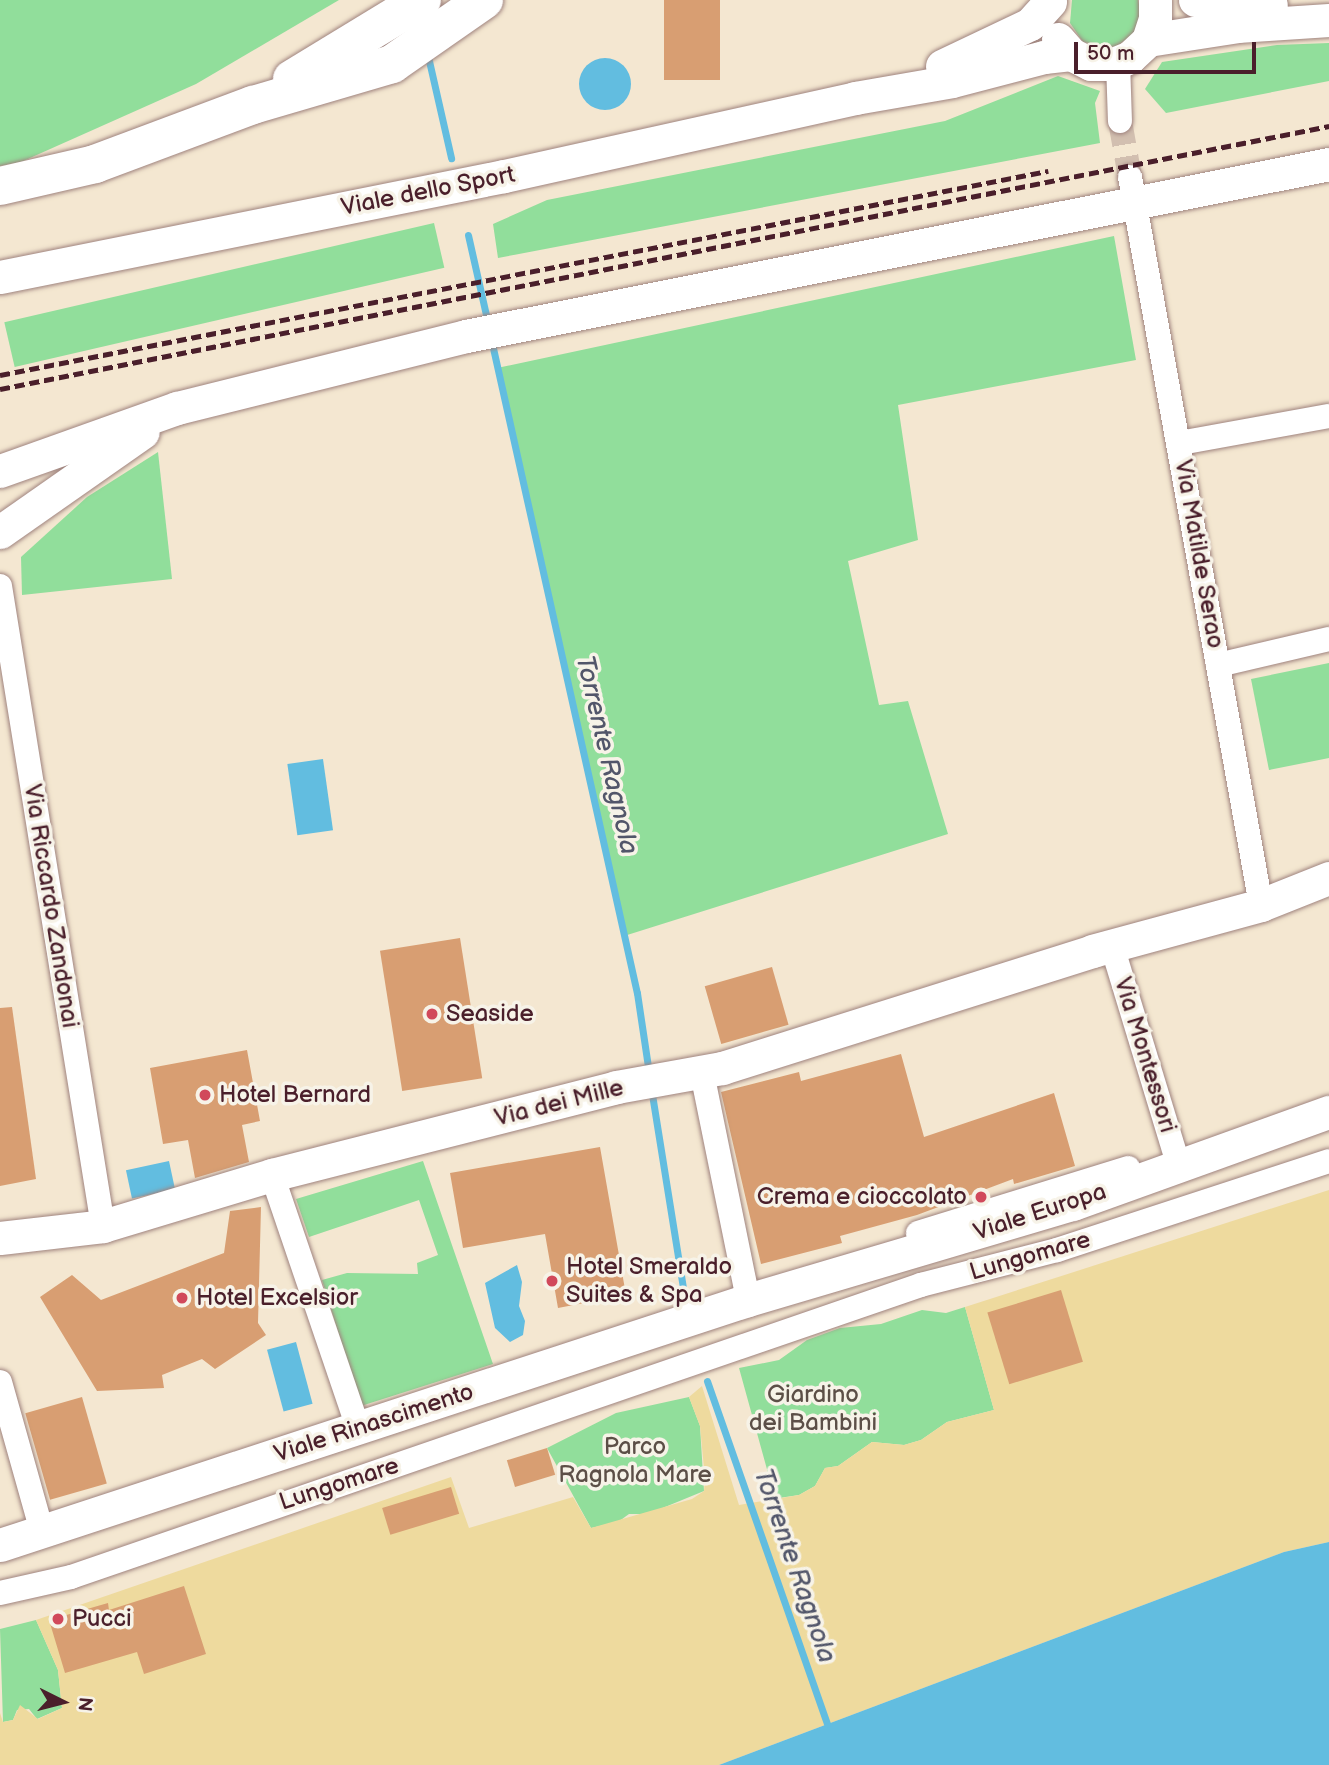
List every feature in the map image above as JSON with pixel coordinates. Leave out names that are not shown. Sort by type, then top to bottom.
[{"type":"highway","points":[[308,68],[377,0]]},
{"type":"highway","points":[[253,105],[308,68],[422,0]]},
{"type":"highway","points":[[0,186],[95,164],[253,105],[392,64],[484,0]]},
{"type":"street","points":[[1148,40],[1155,19],[1154,0]]},
{"type":"street","points":[[1195,0],[1237,5],[1329,1]]},
{"type":"street","points":[[1050,1],[1052,30],[1071,54],[1091,64],[1118,62],[1148,40],[1237,26],[1329,20]]},
{"type":"street","name":"Viale dello Sport","points":[[855,98],[996,43],[1030,24],[1050,1]]},
{"type":"street","name":"Viale dello Sport","points":[[0,277],[505,176],[855,98],[1071,54]]},
{"type":"street","points":[[1118,62],[1120,121]]},
{"type":"street","points":[[0,471],[177,408],[466,336],[1133,190],[1329,164]]},
{"type":"street","name":"Via Matilde Serao","points":[[1133,190],[1261,905]]},
{"type":"street","points":[[0,532],[177,408]]},
{"type":"street","points":[[1180,443],[1329,415]]},
{"type":"street","name":"Via Riccardo Zandonai","points":[[0,586],[103,1226]]},
{"type":"street","points":[[1218,665],[1329,639]]},
{"type":"street","name":"Via dei Mille","points":[[0,1238],[103,1226],[272,1175],[616,1087],[691,1075],[1112,946],[1261,905],[1329,878]]},
{"type":"street","name":"Via Montessori","points":[[1112,946],[1170,1161]]},
{"type":"street","points":[[691,1075],[757,1290]]},
{"type":"street","name":"Viale Europa","points":[[757,1290],[1073,1205],[1170,1161],[1329,1112]]},
{"type":"street","name":"Lungomare","points":[[0,1593],[71,1577],[921,1285],[1058,1250],[1329,1161]]},
{"type":"street","points":[[272,1175],[358,1428]]},
{"type":"street","name":"Viale Rinascimento","points":[[0,1545],[358,1428],[757,1290]]},
{"type":"street","points":[[0,1382],[42,1531]]},
{"type":"green space","points":[[0,0],[339,0],[196,84],[21,162],[0,166]]},
{"type":"green space","points":[[1072,0],[1138,0],[1141,14],[1133,35],[1115,47],[1083,42],[1070,23]]},
{"type":"green space","points":[[1329,43],[1329,81],[1166,113],[1145,89],[1162,62],[1277,45]]},
{"type":"green space","points":[[1058,76],[1100,91],[1095,103],[1100,143],[498,258],[493,224],[547,200],[945,121]]},
{"type":"green space","points":[[434,223],[444,268],[15,367],[4,322]]},
{"type":"green space","points":[[1114,236],[1136,360],[898,405],[918,540],[848,561],[879,705],[908,701],[948,834],[624,936],[497,368]]},
{"type":"green space","points":[[158,452],[172,579],[22,595],[21,557],[87,497]]},
{"type":"green space","points":[[1329,663],[1329,758],[1269,770],[1251,679]]},
{"type":"green space","points":[[423,1161],[493,1364],[361,1406],[322,1280],[347,1273],[418,1274],[417,1263],[438,1255],[419,1200],[309,1237],[296,1199]]},
{"type":"green space","name":"Giardino dei Bambini","points":[[965,1307],[994,1410],[947,1422],[921,1440],[904,1445],[872,1442],[838,1466],[825,1468],[815,1486],[799,1495],[779,1498],[773,1491],[739,1368],[779,1360],[807,1340],[840,1328],[881,1324],[922,1310],[946,1313]]},
{"type":"green space","name":"Parco Ragnola Mare","points":[[689,1397],[700,1426],[704,1491],[648,1514],[629,1514],[618,1522],[591,1528],[547,1448],[616,1413]]},
{"type":"green space","points":[[36,1620],[58,1670],[62,1708],[37,1719],[29,1709],[17,1710],[13,1720],[3,1722],[0,1629]]},
{"type":"sand","points":[[1329,1190],[1329,1542],[1284,1552],[719,1765],[0,1765],[0,1713],[3,1722],[13,1720],[20,1705],[38,1719],[62,1708],[58,1670],[36,1620],[451,1477],[469,1528],[573,1497],[591,1528],[692,1499],[704,1491],[705,1479],[700,1426],[689,1397],[702,1386],[739,1505],[799,1495],[815,1486],[825,1468],[838,1466],[872,1442],[904,1445],[921,1440],[947,1422],[994,1410],[965,1307]]},
{"type":"water","points":[[605,58],[624,65],[631,84],[624,103],[605,110],[586,103],[579,84],[586,65]]},
{"type":"water","points":[[323,759],[333,830],[297,835],[287,764]]},
{"type":"water","points":[[169,1161],[175,1189],[132,1199],[126,1170]]},
{"type":"water","points":[[517,1265],[522,1282],[519,1306],[525,1321],[523,1335],[510,1342],[495,1328],[485,1283]]},
{"type":"water","points":[[296,1342],[313,1404],[284,1412],[267,1350]]},
{"type":"water","points":[[1329,1542],[1329,1765],[719,1765],[1284,1552]]},
{"type":"building","points":[[664,0],[720,0],[720,80],[664,80]]},
{"type":"building","name":"Seaside","points":[[460,938],[482,1078],[402,1091],[380,951]]},
{"type":"building","points":[[772,967],[789,1025],[721,1044],[705,986]]},
{"type":"building","points":[[12,1007],[36,1179],[0,1186],[0,1008]]},
{"type":"building","name":"Hotel Bernard","points":[[247,1050],[260,1121],[242,1125],[249,1162],[195,1178],[188,1140],[163,1144],[150,1068]]},
{"type":"building","points":[[901,1054],[924,1137],[1054,1093],[1075,1166],[1014,1184],[1013,1179],[917,1215],[840,1236],[842,1243],[761,1264],[721,1092],[799,1072],[801,1081]]},
{"type":"building","points":[[600,1147],[626,1295],[558,1308],[545,1234],[463,1248],[450,1173]]},
{"type":"building","name":"Hotel Excelsior","points":[[261,1207],[258,1323],[266,1335],[215,1369],[202,1359],[162,1375],[164,1388],[97,1391],[40,1297],[72,1275],[101,1300],[224,1253],[230,1211]]},
{"type":"building","points":[[1061,1290],[1083,1362],[1009,1384],[987,1313]]},
{"type":"building","points":[[82,1397],[107,1484],[50,1500],[25,1413]]},
{"type":"building","points":[[547,1448],[555,1475],[515,1487],[507,1460]]},
{"type":"building","points":[[451,1487],[459,1514],[390,1535],[382,1508]]},
{"type":"building","points":[[184,1586],[206,1654],[144,1674],[137,1652],[65,1673],[49,1620],[108,1603],[109,1610]]},
{"type":"waterway","name":"Torrente Ragnola","points":[[427,52],[451,158]]},
{"type":"waterway","name":"Torrente Ragnola","points":[[468,235],[488,324]]},
{"type":"waterway","name":"Torrente Ragnola","points":[[491,339],[637,993],[649,1073]]},
{"type":"waterway","name":"Torrente Ragnola","points":[[651,1088],[683,1288]]},
{"type":"waterway","name":"Torrente Ragnola","points":[[707,1381],[827,1724]]},
{"type":"tunnel","points":[[1120,121],[1130,177]]},
{"type":"railway","points":[[0,389],[1329,126]]},
{"type":"railway","points":[[0,375],[1048,171]]},
{"type":"place","name":"Seaside","points":[[432,1014]]},
{"type":"place","name":"Hotel Bernard","points":[[205,1095]]},
{"type":"place","name":"Crema e cioccolato","points":[[981,1197]]},
{"type":"place","name":"Hotel Smeraldo Suites & Spa","points":[[552,1281]]},
{"type":"place","name":"Hotel Excelsior","points":[[182,1298]]},
{"type":"place","name":"Pucci","points":[[58,1619]]}]
